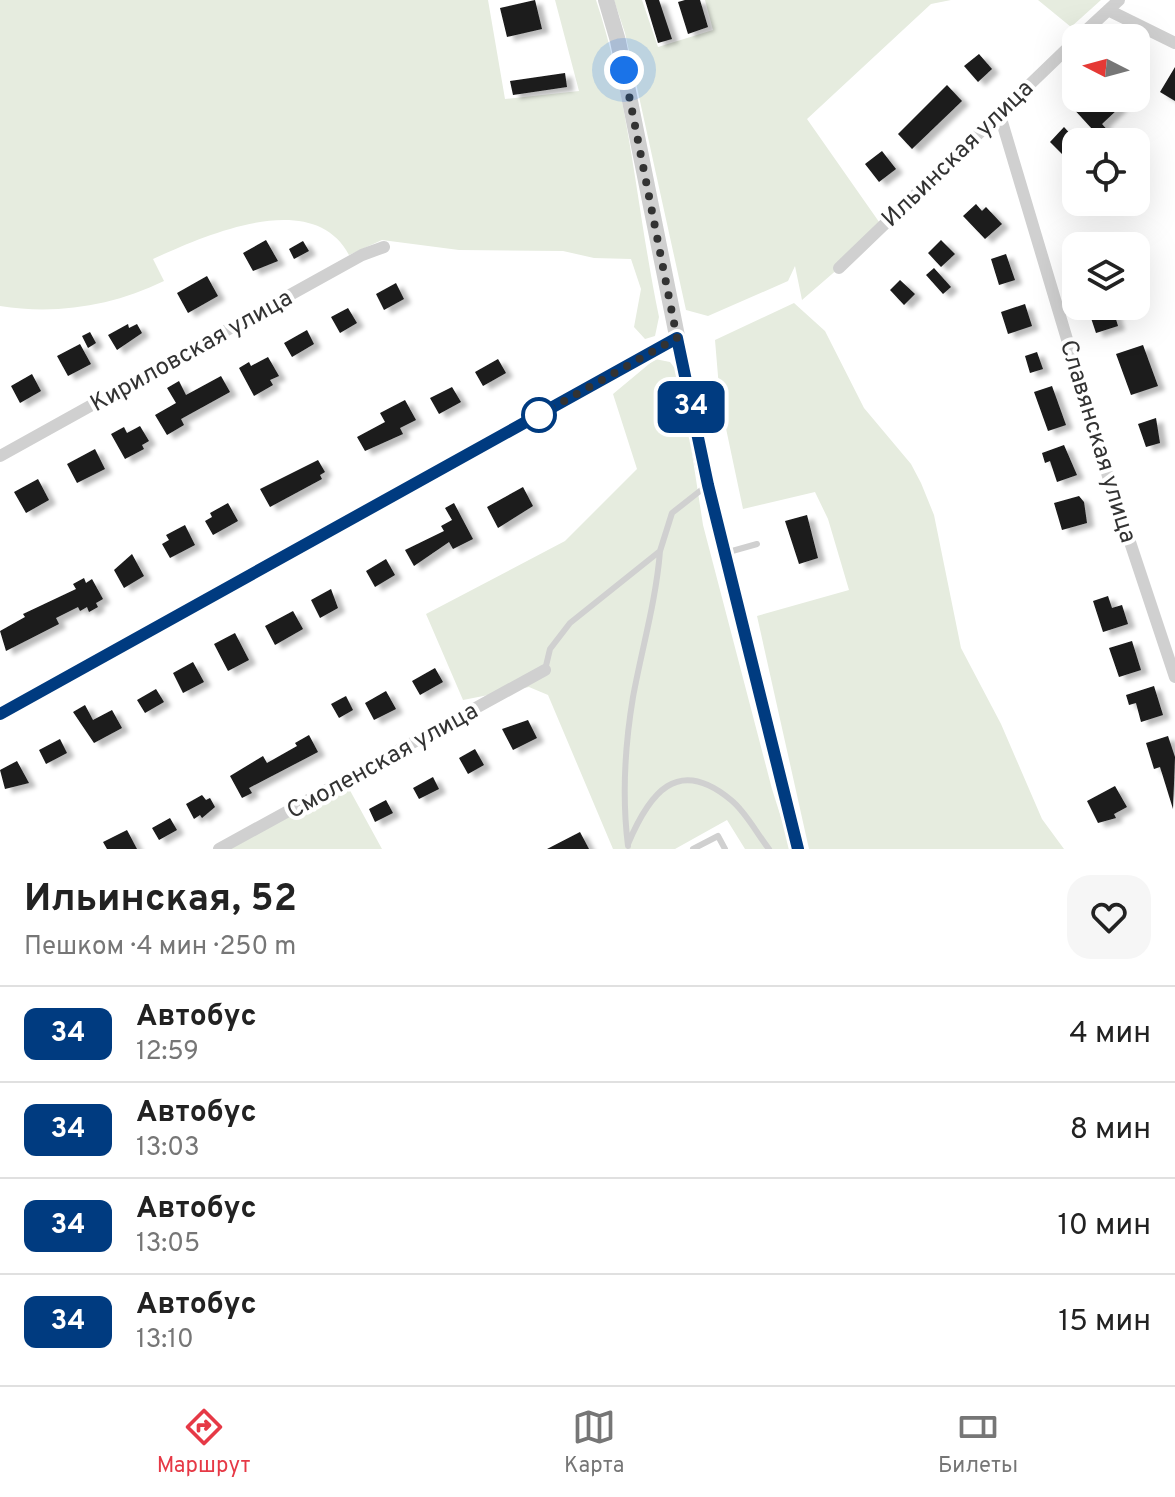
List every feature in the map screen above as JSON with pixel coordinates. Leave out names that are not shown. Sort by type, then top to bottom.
[{"type":"street","points":[[606,0],[618,41],[708,485],[798,849]]},
{"type":"street","name":"Ильинская улица","points":[[1093,24],[1119,0]]},
{"type":"street","points":[[1108,10],[1175,43]]},
{"type":"street","name":"Ильинская улица","points":[[839,268],[1062,53]]},
{"type":"street","name":"Славянская улица","points":[[999,112],[1107,473],[1175,677]]},
{"type":"street","name":"Кириловская улица","points":[[0,456],[336,269],[384,247]]},
{"type":"street","points":[[0,714],[677,338]]},
{"type":"street","name":"Смоленская улица","points":[[219,849],[545,670]]},
{"type":"lane","points":[[627,847],[624,812],[633,699],[657,590],[660,551],[672,513],[708,485]]},
{"type":"lane","points":[[725,553],[757,544]]},
{"type":"lane","points":[[545,670],[550,649],[570,623],[660,551]]},
{"type":"lane","points":[[627,847],[642,812],[654,796],[669,784],[686,779],[703,783],[733,801],[769,849]]},
{"type":"lane","points":[[693,849],[718,836],[725,849]]},
{"type":"shaded area","points":[[0,0],[488,0],[505,99],[579,91],[555,0],[596,0],[625,117],[659,317],[655,336],[645,339],[634,327],[641,289],[631,259],[594,258],[563,251],[459,250],[382,240],[349,255],[332,235],[311,224],[285,220],[257,222],[229,229],[153,259],[164,281],[125,297],[63,309],[0,306]]},
{"type":"shaded area","points":[[614,0],[642,0],[658,47],[713,30],[705,0],[951,0],[931,4],[807,119],[884,229],[802,300],[795,266],[788,281],[708,316],[686,310],[625,33]]},
{"type":"shaded area","points":[[1038,0],[1101,0],[1074,24],[1067,24]]},
{"type":"shaded area","points":[[794,303],[825,331],[864,408],[911,464],[921,483],[934,515],[961,648],[1001,724],[1042,819],[1064,849],[809,849],[757,616],[849,590],[828,519],[815,492],[743,509],[720,400],[715,340]]},
{"type":"shaded area","points":[[655,359],[670,362],[680,375],[703,525],[772,789],[791,849],[745,849],[727,820],[675,849],[613,849],[548,695],[529,687],[463,700],[426,614],[565,541],[637,469],[613,394]]},
{"type":"shaded area","points":[[347,785],[382,849],[230,849]]},
{"type":"building","points":[[535,0],[542,29],[507,37],[500,8]]},
{"type":"building","points":[[645,0],[659,0],[672,39],[658,43]]},
{"type":"building","points":[[700,0],[708,27],[688,34],[678,2]]},
{"type":"building","points":[[979,54],[992,69],[978,82],[964,66]]},
{"type":"building","points":[[1175,67],[1175,101],[1160,92]]},
{"type":"building","points":[[565,73],[567,87],[513,95],[510,81]]},
{"type":"building","points":[[947,85],[962,101],[912,149],[898,134]]},
{"type":"building","points":[[1076,112],[1115,112],[1102,124],[1106,128],[1091,128]]},
{"type":"building","points":[[1062,129],[1062,154],[1050,142]]},
{"type":"building","points":[[882,151],[896,169],[879,182],[865,164]]},
{"type":"building","points":[[976,204],[982,211],[986,207],[1002,224],[985,239],[963,216]]},
{"type":"building","points":[[266,240],[278,261],[253,271],[243,253]]},
{"type":"building","points":[[941,240],[955,254],[941,267],[928,253]]},
{"type":"building","points":[[303,241],[309,251],[294,259],[289,249]]},
{"type":"building","points":[[1006,254],[1015,280],[999,285],[991,259]]},
{"type":"building","points":[[934,268],[951,287],[943,294],[926,275]]},
{"type":"building","points":[[207,276],[218,296],[188,313],[177,293]]},
{"type":"building","points":[[900,280],[915,294],[904,305],[890,290]]},
{"type":"building","points":[[396,283],[404,299],[384,310],[376,294]]},
{"type":"building","points":[[1025,304],[1032,326],[1008,334],[1001,312]]},
{"type":"building","points":[[348,308],[357,323],[340,333],[331,317]]},
{"type":"building","points":[[1092,320],[1116,320],[1118,326],[1096,333]]},
{"type":"building","points":[[128,324],[129,328],[137,324],[142,333],[117,350],[108,335]]},
{"type":"building","points":[[307,330],[314,344],[292,357],[284,343]]},
{"type":"building","points":[[90,332],[96,343],[88,348],[82,336]]},
{"type":"building","points":[[80,344],[91,364],[68,376],[57,356]]},
{"type":"building","points":[[1143,345],[1158,386],[1131,395],[1116,354]]},
{"type":"building","points":[[1037,352],[1043,369],[1030,373],[1025,356]]},
{"type":"building","points":[[268,357],[279,376],[270,380],[273,385],[254,396],[239,368]]},
{"type":"building","points":[[498,359],[506,373],[483,386],[475,372]]},
{"type":"building","points":[[32,374],[41,391],[20,403],[11,386]]},
{"type":"building","points":[[221,376],[230,392],[181,419],[184,425],[167,435],[155,415],[176,403],[167,388],[179,381],[186,395]]},
{"type":"building","points":[[1052,386],[1066,425],[1048,431],[1034,392]]},
{"type":"building","points":[[452,387],[461,402],[439,414],[430,398]]},
{"type":"building","points":[[405,400],[416,420],[400,428],[403,434],[365,451],[357,437],[385,422],[380,413]]},
{"type":"building","points":[[1156,418],[1160,443],[1146,447],[1138,424]]},
{"type":"building","points":[[140,426],[149,441],[142,445],[144,449],[125,459],[111,434],[124,427],[127,433]]},
{"type":"building","points":[[1064,445],[1077,475],[1057,482],[1050,461],[1045,463],[1042,453]]},
{"type":"building","points":[[95,449],[105,469],[77,483],[67,464]]},
{"type":"building","points":[[318,460],[325,472],[320,475],[322,479],[270,507],[260,489]]},
{"type":"building","points":[[38,479],[49,500],[26,513],[14,492]]},
{"type":"building","points":[[523,487],[533,506],[498,528],[487,507]]},
{"type":"building","points":[[1079,496],[1084,502],[1087,523],[1062,530],[1054,503]]},
{"type":"building","points":[[228,503],[238,521],[213,535],[205,521],[212,517],[210,513]]},
{"type":"building","points":[[454,503],[473,539],[453,549],[449,542],[414,566],[405,550],[444,531],[441,526],[452,520],[445,508]]},
{"type":"building","points":[[807,515],[818,558],[799,564],[785,521]]},
{"type":"building","points":[[185,525],[195,545],[170,558],[162,544],[169,540],[166,535]]},
{"type":"building","points":[[132,554],[144,576],[124,588],[114,570]]},
{"type":"building","points":[[386,559],[395,575],[375,587],[366,571]]},
{"type":"building","points":[[84,578],[86,583],[92,579],[103,599],[96,603],[98,607],[89,612],[87,607],[80,611],[78,607],[56,618],[59,624],[6,651],[0,631],[25,617],[23,614],[76,589],[73,584]]},
{"type":"building","points":[[331,589],[338,608],[320,618],[311,600]]},
{"type":"building","points":[[1108,596],[1112,608],[1122,605],[1128,624],[1103,632],[1093,601]]},
{"type":"building","points":[[293,611],[303,629],[275,645],[265,626]]},
{"type":"building","points":[[235,633],[249,660],[228,671],[214,644]]},
{"type":"building","points":[[1132,641],[1141,670],[1119,677],[1109,648]]},
{"type":"building","points":[[193,662],[204,682],[183,693],[173,673]]},
{"type":"building","points":[[435,668],[443,682],[420,695],[412,681]]},
{"type":"building","points":[[1154,686],[1163,715],[1141,722],[1136,703],[1129,705],[1126,695]]},
{"type":"building","points":[[156,689],[164,702],[145,713],[137,700]]},
{"type":"building","points":[[386,691],[396,709],[374,720],[365,703]]},
{"type":"building","points":[[346,696],[353,710],[339,718],[331,704]]},
{"type":"building","points":[[85,705],[93,720],[112,710],[122,728],[94,743],[73,712]]},
{"type":"building","points":[[528,720],[537,738],[513,750],[502,729]]},
{"type":"building","points":[[309,735],[318,752],[249,788],[252,793],[242,798],[230,776],[263,756],[267,763],[297,746],[295,743]]},
{"type":"building","points":[[1168,736],[1175,757],[1173,809],[1160,767],[1154,769],[1146,743]]},
{"type":"building","points":[[60,739],[67,753],[46,764],[39,750]]},
{"type":"building","points":[[475,749],[484,765],[468,774],[459,758]]},
{"type":"building","points":[[17,761],[29,783],[5,789],[0,770]]},
{"type":"building","points":[[433,777],[439,789],[419,799],[413,788]]},
{"type":"building","points":[[1115,786],[1127,807],[1114,814],[1116,818],[1098,823],[1087,801]]},
{"type":"building","points":[[202,795],[206,800],[210,798],[215,807],[202,818],[200,815],[194,819],[186,804]]},
{"type":"building","points":[[386,800],[393,813],[375,822],[369,809]]},
{"type":"building","points":[[170,818],[177,830],[159,840],[152,828]]},
{"type":"building","points":[[127,830],[137,849],[107,849],[103,842]]},
{"type":"building","points":[[580,832],[589,849],[547,849]]},
{"type":"bus line","name":"34","points":[[0,714],[677,338],[708,485],[798,849]]},
{"type":"route","points":[[539,415],[677,338],[624,70]]}]
